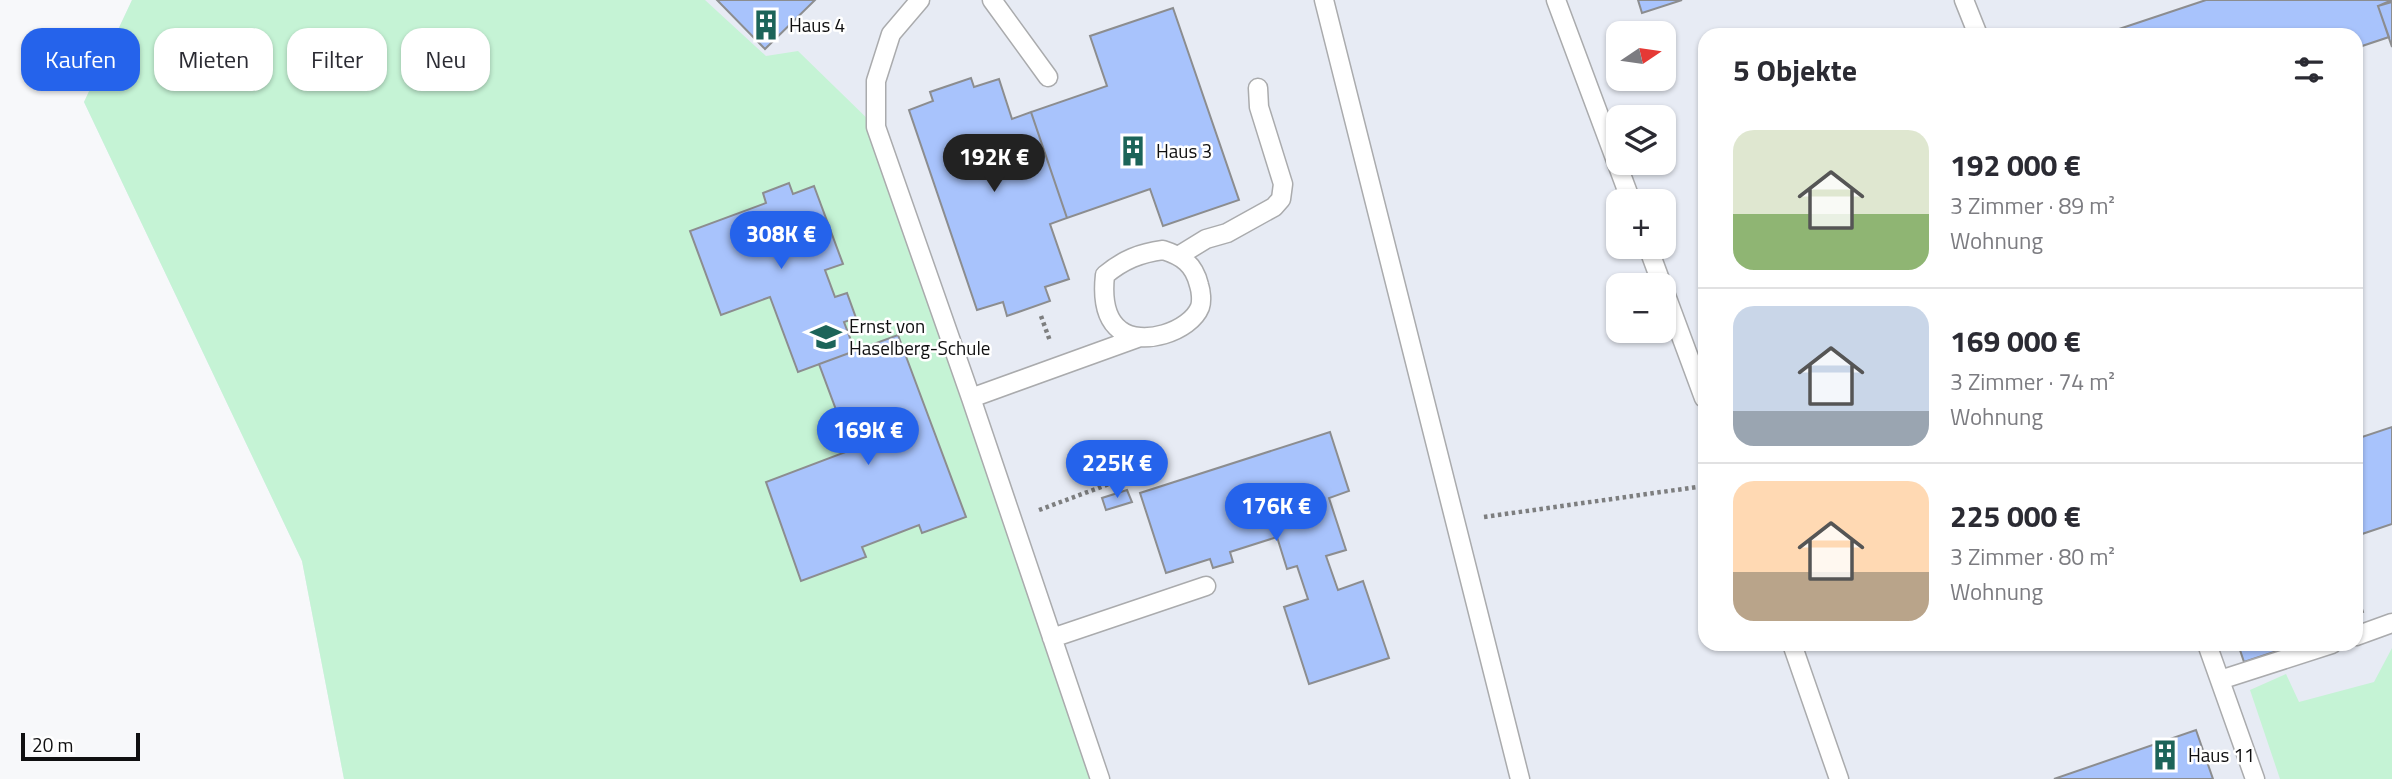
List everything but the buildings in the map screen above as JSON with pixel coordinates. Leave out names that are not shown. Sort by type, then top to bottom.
[{"type":"lane","points":[[920,0],[891,34],[876,81],[876,127],[1100,779]]},
{"type":"lane","points":[[992,0],[1048,77]]},
{"type":"lane","points":[[1324,0],[1520,779]]},
{"type":"lane","points":[[1556,0],[1627,189]]},
{"type":"lane","points":[[1964,0],[1975,28]]},
{"type":"lane","points":[[1180,256],[1206,239],[1227,233],[1274,207],[1281,199],[1283,184],[1259,107],[1258,88]]},
{"type":"lane","points":[[971,398],[1140,337],[1169,333],[1183,327],[1200,307],[1201,291],[1197,275],[1189,262],[1180,256],[1163,250],[1146,252],[1117,264],[1105,275],[1105,304],[1110,319],[1121,331],[1140,337]]},
{"type":"lane","points":[[1676,322],[1698,382]]},
{"type":"lane","points":[[1052,638],[1206,586]]},
{"type":"lane","points":[[2363,634],[2392,624]]},
{"type":"lane","points":[[1794,651],[1839,779]]},
{"type":"lane","points":[[2210,651],[2255,779]]},
{"type":"lane","points":[[2220,680],[2310,651]]},
{"type":"path","points":[[1012,520],[1120,480]]},
{"type":"path","points":[[1455,521],[1698,487]]},
{"type":"shaded area","points":[[132,0],[2392,0],[2392,779],[344,779],[302,561],[84,102],[89,91],[140,91],[140,28],[119,28]]},
{"type":"green space","points":[[132,0],[705,0],[766,56],[798,51],[876,127],[1100,779],[344,779],[302,561],[84,102],[89,91],[140,91],[140,28],[119,28]]},
{"type":"green space","points":[[2392,648],[2392,779],[2280,779],[2250,690],[2286,674],[2299,702],[2374,682]]},
{"type":"place","name":"Haus 4","points":[[766,25]]},
{"type":"place","name":"Haus 3","points":[[1133,151]]},
{"type":"place","name":"Ernst von Haselberg-Schule","points":[[826,337]]},
{"type":"place","name":"Haus 11","points":[[2165,755]]}]
